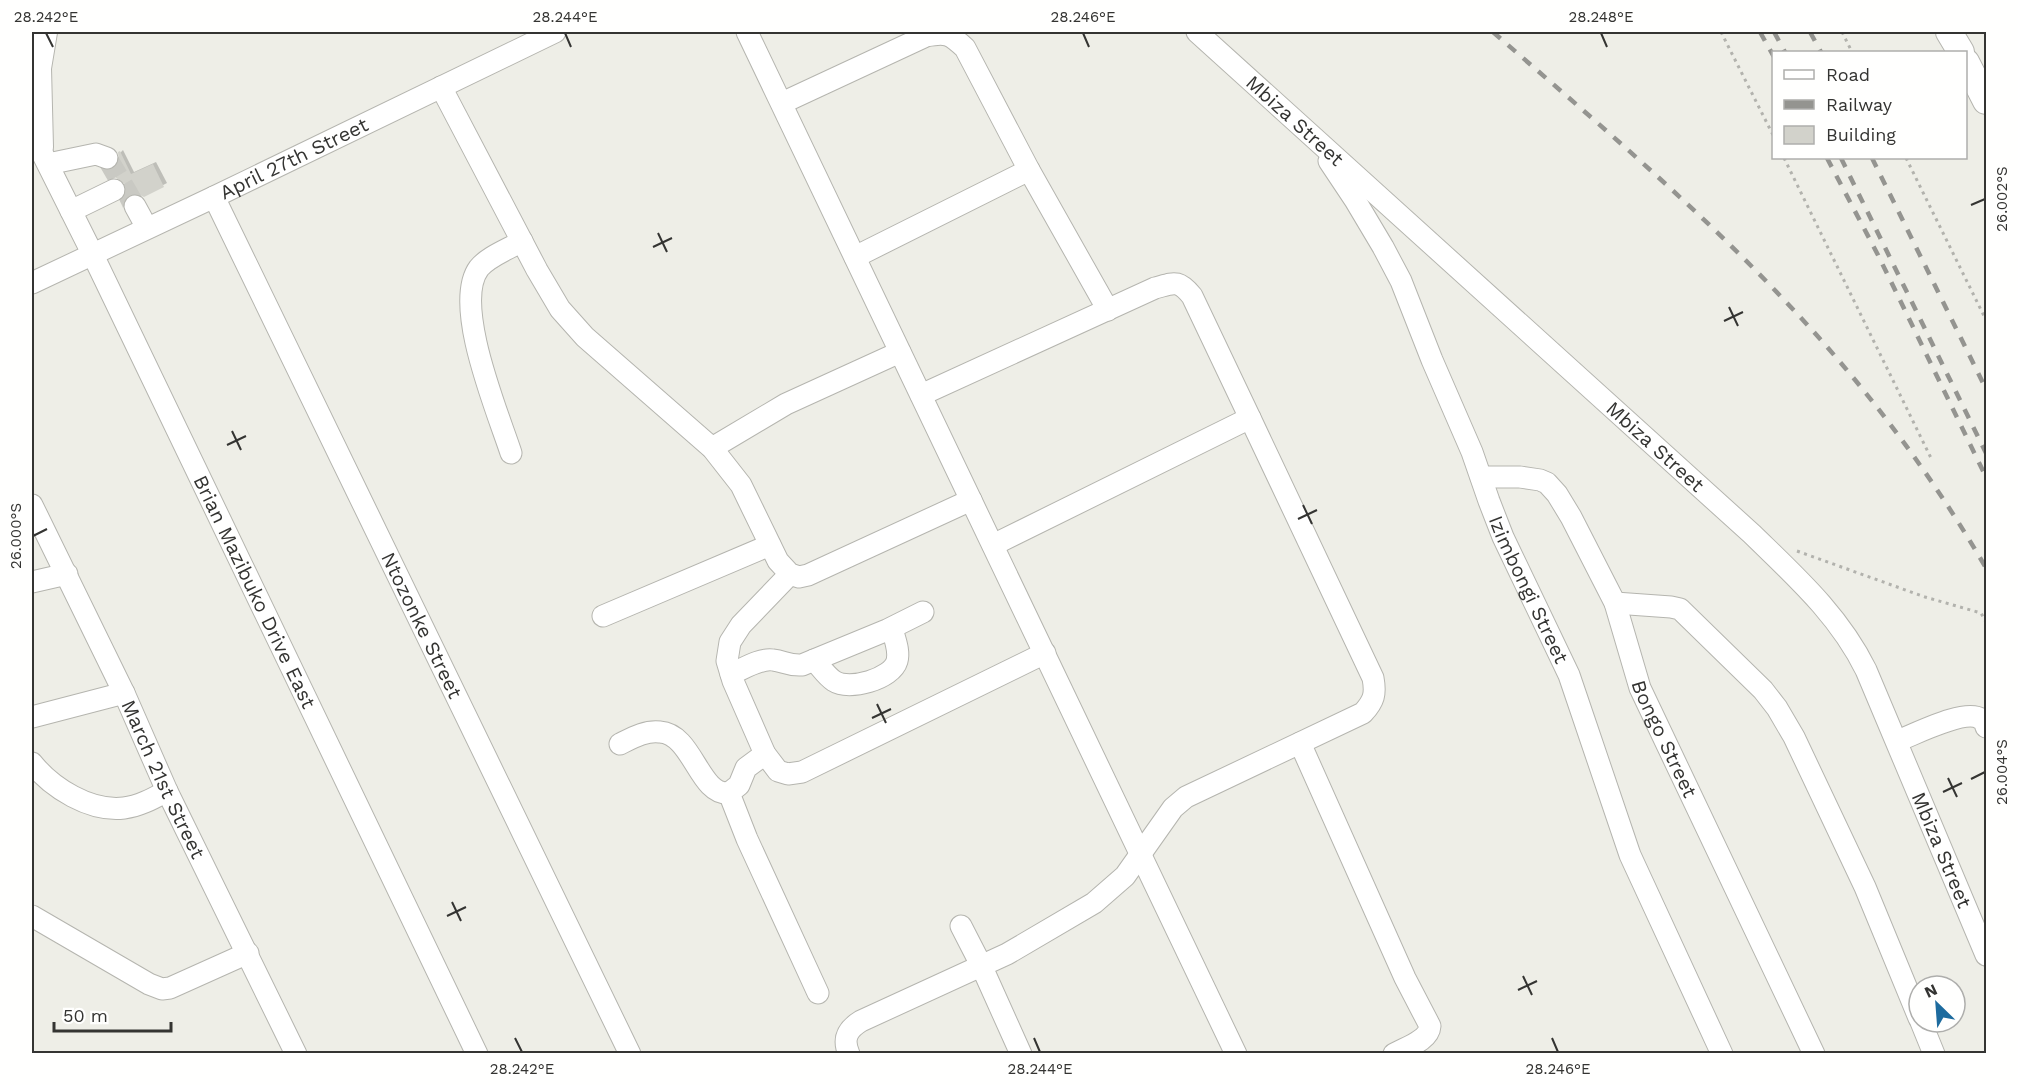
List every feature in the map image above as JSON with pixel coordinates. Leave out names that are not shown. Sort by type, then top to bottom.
[{"type":"main road","points":[[32,38],[33,32]]},
{"type":"main road","points":[[38,150],[38,68],[44,32]]},
{"type":"main road","points":[[1949,32],[1960,51]]},
{"type":"main road","points":[[1967,66],[1986,101]]},
{"type":"street","name":"April 27th Street","points":[[32,283],[555,32]]},
{"type":"street","points":[[747,32],[1236,1053]]},
{"type":"street","name":"Mbiza Street","points":[[1197,32],[1752,534],[1815,595],[1838,623],[1857,652],[1897,741],[1986,955]]},
{"type":"street","points":[[782,103],[926,36],[944,33],[952,35],[965,48],[1029,170],[1108,310]]},
{"type":"street","points":[[441,87],[522,241],[554,299],[570,322],[712,448],[741,485],[778,561],[790,574],[799,577],[808,575],[971,500]]},
{"type":"street","name":"Izimbongi Street","points":[[1313,138],[1355,200],[1401,281],[1472,452],[1503,537],[1569,675],[1630,855],[1722,1053]]},
{"type":"street","points":[[38,150],[96,154],[107,158]]},
{"type":"street","name":"Brian Mazibuko Drive East","points":[[38,150],[92,253],[477,1053]]},
{"type":"street","points":[[855,257],[1029,170]]},
{"type":"street","points":[[71,211],[114,190]]},
{"type":"street","name":"Ntozonke Street","points":[[214,197],[630,1053]]},
{"type":"street","points":[[135,206],[147,228]]},
{"type":"street","points":[[511,453],[473,336],[470,299],[479,269],[488,260],[522,241]]},
{"type":"street","points":[[849,1053],[846,1048],[846,1037],[852,1026],[1007,954],[1094,903],[1125,876],[1173,808],[1186,797],[1363,713],[1372,703],[1375,689],[1373,678],[1250,418],[1192,296],[1183,285],[1173,283],[1155,288],[921,396]]},
{"type":"street","points":[[712,448],[786,405],[900,352]]},
{"type":"street","points":[[993,545],[1250,418]]},
{"type":"street","name":"Bongo Street","points":[[1481,477],[1520,477],[1547,483],[1557,494],[1571,517],[1615,603],[1640,688],[1814,1053]]},
{"type":"street","name":"March 21st Street","points":[[32,505],[124,693],[167,791],[296,1053]]},
{"type":"street","points":[[603,616],[770,545]]},
{"type":"street","points":[[32,582],[67,574]]},
{"type":"street","points":[[790,574],[741,625],[730,642],[727,661],[765,754],[778,771],[788,774],[802,772],[1045,653]]},
{"type":"street","points":[[1615,603],[1659,605],[1680,609],[1763,690],[1777,708],[1794,737],[1865,887],[1907,989]]},
{"type":"street","points":[[731,674],[758,662],[772,659],[792,666],[814,660],[892,628],[923,612]]},
{"type":"street","points":[[814,660],[833,680],[842,684],[851,685],[876,678],[889,671],[897,662],[898,651],[892,628]]},
{"type":"street","points":[[32,717],[124,693]]},
{"type":"street","points":[[1897,741],[1962,717],[1979,717],[1986,727]]},
{"type":"street","points":[[620,744],[635,737],[661,731],[682,744],[718,792],[729,793],[739,785],[746,768],[765,754]]},
{"type":"street","points":[[1300,743],[1405,978],[1430,1026],[1426,1036],[1394,1053]]},
{"type":"street","points":[[32,763],[47,779],[63,790],[82,800],[104,807],[133,806],[167,791]]},
{"type":"street","points":[[729,793],[747,839],[818,993]]},
{"type":"street","points":[[32,916],[149,984],[162,989],[177,986],[248,953]]},
{"type":"street","points":[[961,926],[1021,1053]]},
{"type":"street","points":[[1926,1034],[1934,1053]]},
{"type":"path","points":[[1720,32],[1772,135]]},
{"type":"path","points":[[1842,32],[1852,51]]},
{"type":"path","points":[[1784,159],[1931,458]]},
{"type":"path","points":[[1906,159],[1986,321]]},
{"type":"path","points":[[1796,550],[1925,597],[1981,613],[1986,622]]},
{"type":"building","points":[[120,151],[131,174],[153,164],[164,187],[144,197],[136,193],[129,195],[124,200],[123,208],[120,201],[127,191],[125,184],[115,177],[108,179],[104,170],[116,167]]},
{"type":"tunnel","points":[[107,158],[135,206]]},
{"type":"railway","points":[[1493,32],[1606,130],[1717,232],[1815,333],[1869,397],[1919,463],[1986,568]]},
{"type":"railway","points":[[1760,32],[1772,53]]},
{"type":"railway","points":[[1774,32],[1784,51]]},
{"type":"railway","points":[[1810,32],[1820,51]]},
{"type":"railway","points":[[1828,159],[1878,255],[1986,477]]},
{"type":"railway","points":[[1841,159],[1986,453]]},
{"type":"railway","points":[[1872,159],[1986,389]]}]
